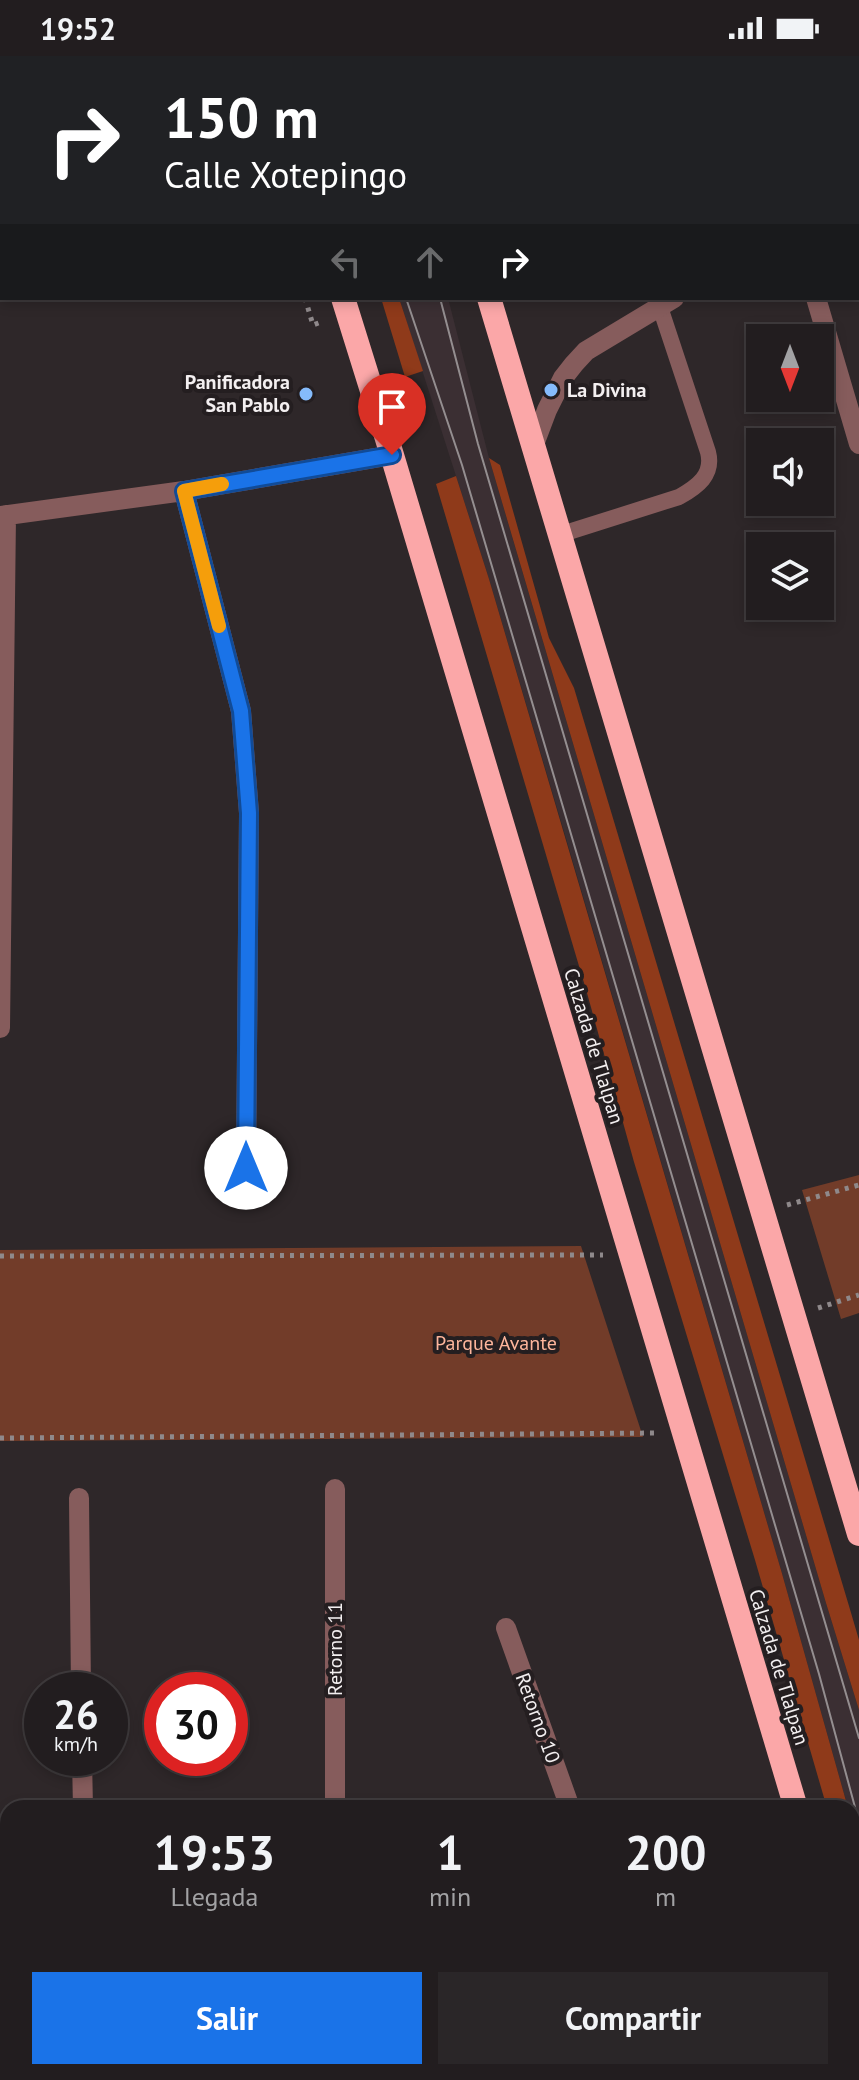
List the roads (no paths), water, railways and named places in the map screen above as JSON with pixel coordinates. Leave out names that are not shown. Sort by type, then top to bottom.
[{"type":"highway","name":"Calzada de Tlalpan","points":[[344,300],[794,1800]]},
{"type":"highway","points":[[490,300],[859,1534]]},
{"type":"street","points":[[817,300],[859,444]]},
{"type":"street","points":[[533,447],[563,378],[586,351],[667,302]]},
{"type":"street","points":[[0,1028],[3,515],[184,491],[392,455]]},
{"type":"street","points":[[184,491],[241,711],[249,813],[246,1168]]},
{"type":"street","name":"Retorno 11","points":[[335,1489],[335,1800]]},
{"type":"street","points":[[79,1498],[81,1672]]},
{"type":"street","name":"Retorno 10","points":[[506,1628],[567,1800]]},
{"type":"street","points":[[82,1776],[83,1800]]},
{"type":"lane","points":[[559,535],[679,497],[695,488],[707,474],[710,460],[667,302]]},
{"type":"tram line","points":[[407,300],[462,465],[819,1674],[853,1800]]},
{"type":"tram line","points":[[441,300],[478,444],[859,1738]]},
{"type":"place","name":"La Divina","points":[[551,390]]},
{"type":"place","name":"Panificadora San Pablo","points":[[306,394]]},
{"type":"park label","name":"Parque Avante","points":[[496,1343]]}]
